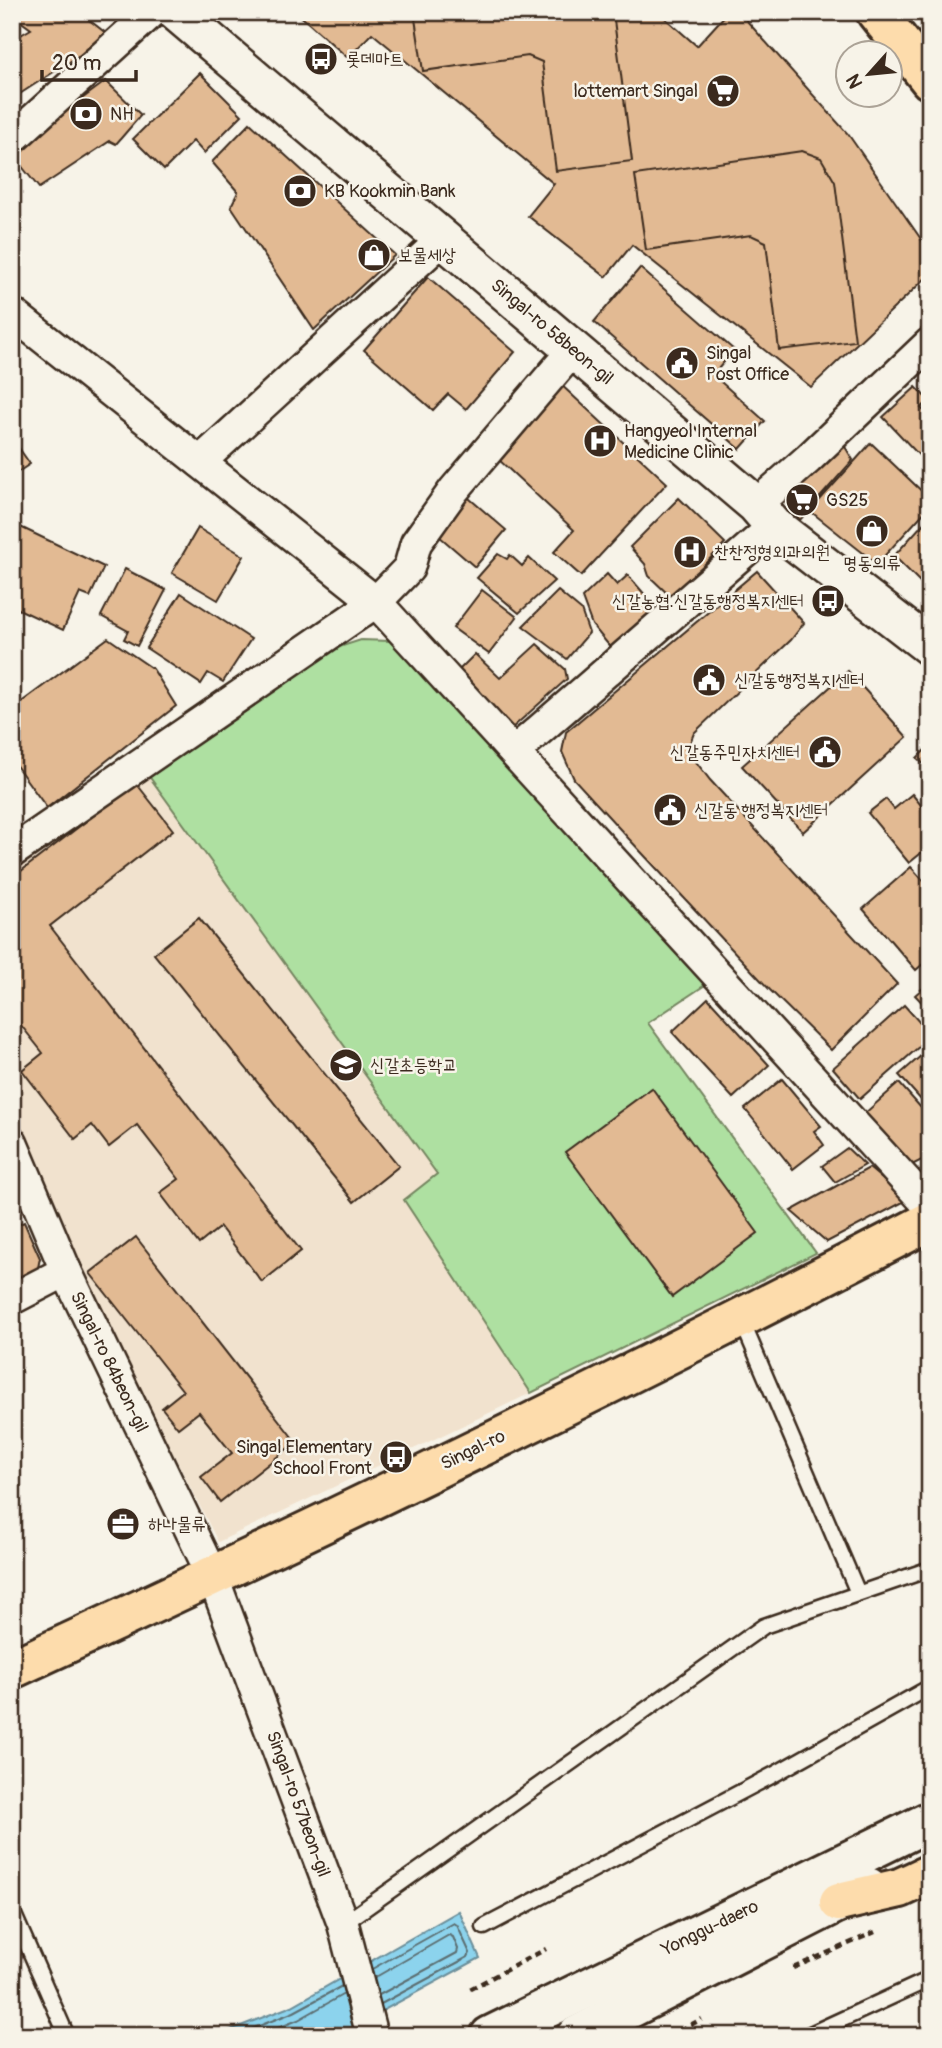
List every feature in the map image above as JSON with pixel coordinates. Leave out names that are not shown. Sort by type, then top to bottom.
[{"type":"main road","points":[[876,12],[930,80]]},
{"type":"main road","name":"Singal-ro","points":[[12,1670],[213,1577],[741,1319],[930,1221]]},
{"type":"main road","name":"Yonggu-daero","points":[[490,2036],[930,1821]]},
{"type":"main road","name":"Yonggu-daero","points":[[576,2036],[930,1856]]},
{"type":"main road","points":[[839,1902],[900,1888],[930,1874]]},
{"type":"street","points":[[12,139],[152,12]]},
{"type":"street","name":"Singal-ro 58beon-gil","points":[[176,12],[765,516],[930,647]]},
{"type":"street","points":[[200,462],[443,239]]},
{"type":"street","points":[[12,313],[376,602],[930,1207]]},
{"type":"street","points":[[514,752],[765,516],[808,459],[930,343]]},
{"type":"street","points":[[12,852],[376,602],[409,568],[416,543],[454,490],[573,350]]},
{"type":"street","name":"Singal-ro 84beon-gil","points":[[12,1143],[66,1271],[213,1577]]},
{"type":"street","points":[[12,1299],[66,1271]]},
{"type":"street","name":"Singal-ro 57beon-gil","points":[[213,1577],[346,1936],[370,2032]]},
{"type":"lane","points":[[741,1319],[858,1593]]},
{"type":"lane","points":[[346,1936],[764,1626],[930,1569]]},
{"type":"lane","points":[[484,1927],[773,1775],[930,1687]]},
{"type":"lane","points":[[12,1910],[67,2036]]},
{"type":"lane","points":[[806,2036],[930,1979]]},
{"type":"path","points":[[781,1973],[880,1930]]},
{"type":"path","points":[[470,1989],[546,1949]]},
{"type":"path","points":[[669,2036],[702,2020]]},
{"type":"shaded area","name":"신갈초등학교","points":[[361,640],[391,641],[705,985],[648,1023],[816,1253],[218,1542],[76,1262],[12,1109],[12,865],[37,846]]},
{"type":"green space","points":[[361,640],[391,641],[705,985],[648,1023],[816,1253],[531,1393],[404,1200],[437,1174],[146,772],[333,649]]},
{"type":"water","points":[[459,1911],[480,1958],[336,2036],[215,2036],[292,2006]]},
{"type":"building","points":[[12,12],[79,12],[107,34],[103,40],[12,99],[12,40],[31,29],[12,15]]},
{"type":"building","points":[[296,12],[658,12],[697,46],[728,12],[739,12],[848,134],[930,252],[930,274],[811,387],[632,245],[606,277],[528,216],[554,184],[372,33],[348,58]]},
{"type":"building","points":[[414,12],[613,12],[632,161],[556,171],[542,62],[528,56],[423,71]]},
{"type":"building","points":[[200,73],[242,115],[204,153],[193,141],[164,170],[133,139]]},
{"type":"building","points":[[106,81],[141,115],[116,144],[110,141],[39,188],[12,151]]},
{"type":"building","points":[[250,123],[395,255],[314,330],[231,206],[238,192],[212,162]]},
{"type":"building","points":[[802,151],[821,158],[835,182],[855,341],[779,350],[766,242],[751,235],[646,250],[635,175]]},
{"type":"building","name":"Singal Post Office","points":[[640,268],[734,350],[713,375],[765,421],[740,449],[594,322]]},
{"type":"building","points":[[428,277],[515,352],[466,409],[448,394],[433,410],[364,350]]},
{"type":"building","points":[[558,382],[667,483],[581,576],[554,552],[574,530],[498,459]]},
{"type":"building","points":[[916,387],[929,401],[921,408],[930,417],[930,467],[883,417]]},
{"type":"building","points":[[12,438],[30,464],[12,476]]},
{"type":"building","points":[[871,443],[930,499],[930,506],[877,564],[810,511]]},
{"type":"building","points":[[844,445],[853,460],[800,520],[784,501]]},
{"type":"building","points":[[463,493],[506,530],[475,567],[432,530]]},
{"type":"building","points":[[679,498],[725,543],[672,598],[649,576],[645,564],[630,547]]},
{"type":"building","points":[[930,516],[930,592],[894,556]]},
{"type":"building","points":[[12,523],[104,567],[90,597],[80,593],[63,630],[12,606]]},
{"type":"building","points":[[198,528],[244,556],[218,600],[172,573]]},
{"type":"building","points":[[498,554],[507,559],[510,555],[522,566],[529,558],[554,581],[519,613],[477,578]]},
{"type":"building","points":[[125,569],[166,590],[137,646],[124,639],[128,631],[101,616]]},
{"type":"building","name":"신갈동 행정복지센터","points":[[757,571],[804,623],[791,640],[694,733],[687,750],[710,780],[897,984],[831,1050],[770,990],[574,779],[562,752],[566,732]]},
{"type":"building","points":[[607,574],[617,585],[628,575],[658,610],[612,649],[592,625],[582,598]]},
{"type":"building","points":[[482,590],[517,617],[489,654],[453,628]]},
{"type":"building","points":[[558,591],[581,610],[589,633],[567,659],[523,626]]},
{"type":"building","points":[[181,593],[251,639],[223,682],[208,673],[201,684],[146,648]]},
{"type":"building","points":[[108,638],[153,669],[176,706],[47,808],[12,760],[12,709]]},
{"type":"building","points":[[537,644],[565,669],[567,679],[511,729],[453,676],[475,654],[500,678]]},
{"type":"building","name":"신갈동주민자치센터","points":[[848,671],[907,737],[803,832],[742,766]]},
{"type":"building","points":[[930,745],[930,770],[917,758]]},
{"type":"building","points":[[136,783],[173,830],[50,926],[301,1251],[262,1282],[220,1227],[199,1244],[160,1193],[179,1179],[137,1125],[109,1147],[92,1125],[75,1139],[22,1070],[43,1053],[12,1014],[12,968],[17,964],[12,958],[12,878]]},
{"type":"building","points":[[912,794],[930,816],[930,846],[909,863],[868,813],[886,799],[894,809]]},
{"type":"building","points":[[911,867],[930,888],[930,958],[916,970],[863,909]]},
{"type":"building","points":[[199,918],[399,1166],[354,1202],[154,954]]},
{"type":"building","points":[[930,982],[930,1011],[915,995]]},
{"type":"building","points":[[708,998],[769,1065],[733,1098],[672,1032]]},
{"type":"building","points":[[904,1005],[930,1037],[860,1099],[833,1068]]},
{"type":"building","points":[[930,1048],[930,1110],[899,1075]]},
{"type":"building","points":[[782,1079],[821,1126],[814,1131],[824,1145],[793,1169],[745,1109]]},
{"type":"building","points":[[899,1083],[930,1118],[930,1156],[910,1166],[864,1114]]},
{"type":"building","points":[[652,1088],[758,1233],[672,1297],[565,1152]]},
{"type":"building","points":[[847,1148],[865,1165],[835,1182],[822,1166]]},
{"type":"building","points":[[869,1168],[907,1200],[827,1242],[791,1211]]},
{"type":"building","points":[[12,1184],[24,1209],[12,1215]]},
{"type":"building","points":[[24,1222],[40,1258],[35,1282],[12,1292],[12,1227]]},
{"type":"building","points":[[136,1237],[296,1442],[220,1502],[201,1477],[232,1453],[199,1412],[178,1428],[162,1408],[183,1391],[90,1273]]},
{"type":"place","name":"롯데마트","points":[[321,59]]},
{"type":"place","name":"lottemart Singal","points":[[723,91]]},
{"type":"place","name":"NH","points":[[86,114]]},
{"type":"place","name":"KB Kookmin Bank","points":[[300,191]]},
{"type":"place","name":"보물세상","points":[[374,255]]},
{"type":"place","name":"Singal Post Office","points":[[682,363]]},
{"type":"place","name":"Hangyeol Internal Medicine Clinic","points":[[600,441]]},
{"type":"place","name":"GS25","points":[[802,500]]},
{"type":"place","name":"명동의류","points":[[872,531]]},
{"type":"place","name":"찬찬정형외과의원","points":[[690,552]]},
{"type":"place","name":"신갈농협.신갈동행정복지센터","points":[[828,601]]},
{"type":"place","name":"신갈동행정복지센터","points":[[709,680]]},
{"type":"place","name":"신갈동주민자치센터","points":[[825,752]]},
{"type":"place","name":"신갈동 행정복지센터","points":[[670,810]]},
{"type":"place","name":"신갈초등학교","points":[[346,1065]]},
{"type":"place","name":"Singal Elementary School Front","points":[[396,1457]]},
{"type":"place","name":"하나물류","points":[[123,1524]]}]
